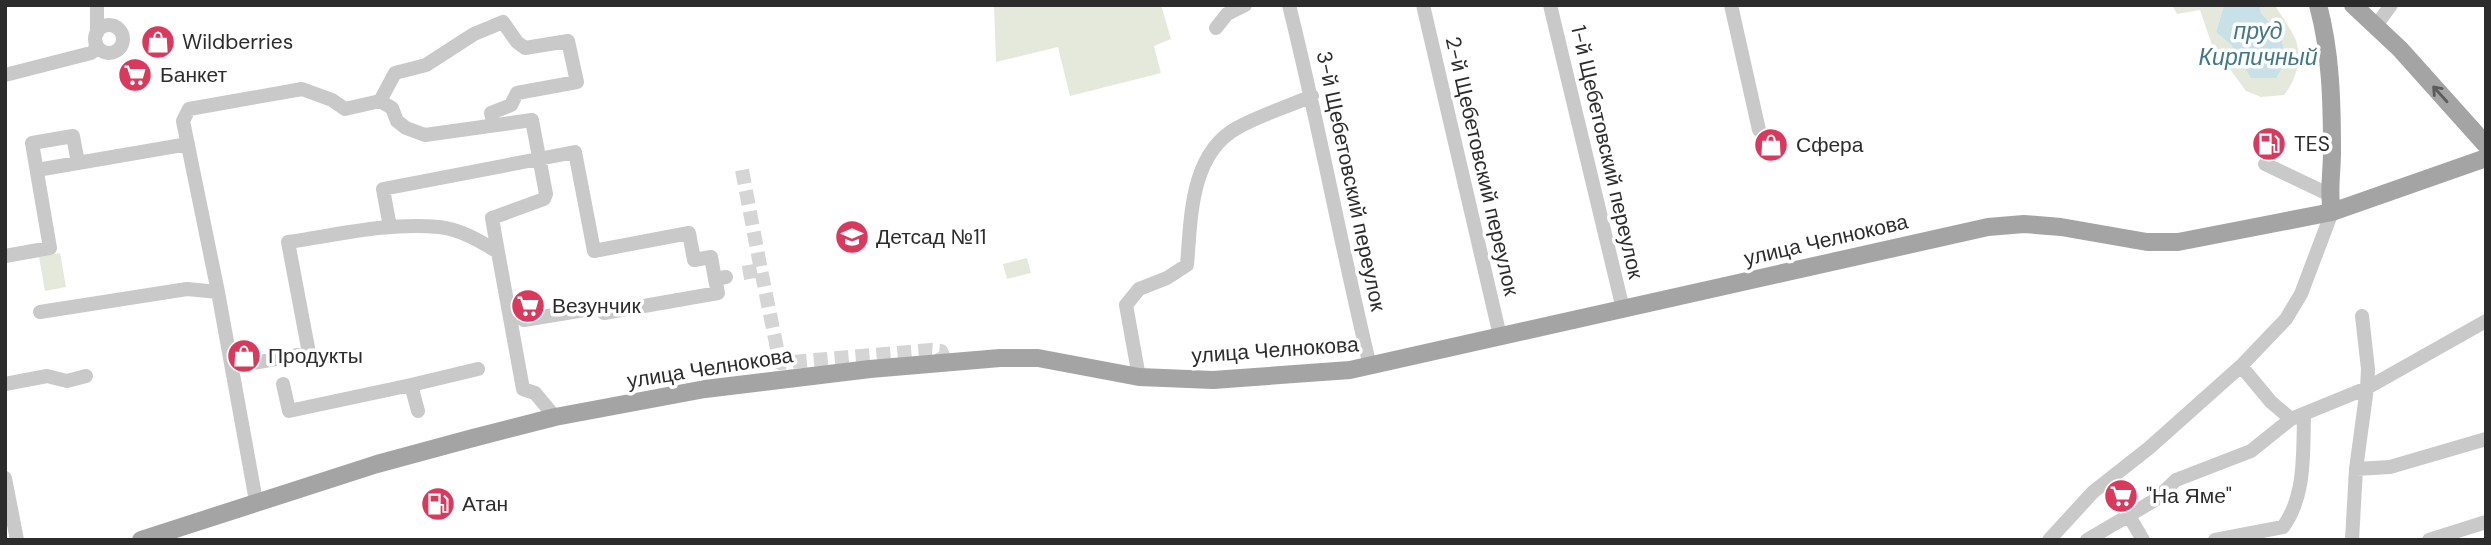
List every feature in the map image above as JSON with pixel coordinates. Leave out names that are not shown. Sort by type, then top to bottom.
[{"type":"main road","points":[[2318,5],[2325,30],[2328,71],[2332,153],[2328,194],[2332,212]]},
{"type":"main road","points":[[2353,5],[2400,49],[2486,145]]},
{"type":"main road","name":"улица Челнокова","points":[[150,538],[256,501],[377,464],[555,417],[705,389],[1000,358],[1038,358],[1139,377],[1213,380],[1350,370],[1988,228],[2024,224],[2061,227],[2147,242],[2178,242],[2332,212],[2486,158]]},
{"type":"street","points":[[5,75],[95,50],[97,5]]},
{"type":"street","points":[[1216,28],[1227,14],[1245,5]]},
{"type":"street","name":"3-й Щебетовский переулок","points":[[1289,5],[1312,96],[1319,141],[1370,366]]},
{"type":"street","name":"2-й Щебетовский переулок","points":[[1423,5],[1500,336]]},
{"type":"street","name":"1-й Щебетовский переулок","points":[[1550,5],[1623,309]]},
{"type":"street","points":[[1731,5],[1759,130]]},
{"type":"street","points":[[2375,27],[2391,5]]},
{"type":"street","points":[[380,101],[395,73],[426,65],[474,34],[503,22],[517,42],[525,48],[568,41],[577,82],[517,93],[511,105],[491,113],[494,125]]},
{"type":"street","points":[[256,501],[218,292],[183,121],[189,108],[303,89],[332,100],[345,109],[380,101],[392,108],[397,121],[405,128],[425,135],[533,120],[545,188],[544,199],[492,218],[523,389],[536,393],[555,417]]},
{"type":"street","points":[[1139,377],[1126,304],[1139,289],[1167,278],[1187,265],[1194,197],[1207,155],[1237,128],[1312,96]]},
{"type":"street","points":[[5,256],[50,248],[32,143],[73,136],[78,163]]},
{"type":"street","points":[[37,170],[188,144]]},
{"type":"street","points":[[390,227],[383,189],[575,152],[594,251],[689,233],[694,260],[711,257],[720,278],[718,293],[604,313],[603,307],[524,320]]},
{"type":"street","points":[[2265,164],[2328,194]]},
{"type":"street","points":[[2049,540],[2093,492],[2150,448],[2241,366],[2286,319],[2301,294],[2332,212]]},
{"type":"street","points":[[232,367],[309,353],[288,242],[390,227],[440,227],[472,236],[498,252]]},
{"type":"street","points":[[40,312],[187,289],[218,292]]},
{"type":"street","points":[[2352,540],[2356,469],[2368,369],[2362,316]]},
{"type":"street","points":[[2087,540],[2155,500],[2176,481],[2251,451],[2297,416],[2367,388],[2486,321]]},
{"type":"street","points":[[2241,366],[2271,402],[2297,416]]},
{"type":"street","points":[[283,384],[289,411],[478,369]]},
{"type":"street","points":[[5,384],[47,376],[67,382],[86,376]]},
{"type":"street","points":[[411,385],[418,411]]},
{"type":"street","points":[[2215,540],[2283,527],[2292,514],[2303,464],[2297,416]]},
{"type":"street","points":[[2356,469],[2390,467],[2486,439]]},
{"type":"street","points":[[5,478],[17,540]]},
{"type":"street","points":[[2129,516],[2143,540]]},
{"type":"street","points":[[2429,540],[2486,522]]},
{"type":"shaded area","points":[[994,5],[1161,5],[1171,39],[1154,46],[1161,73],[1070,96],[1058,47],[996,62]]},
{"type":"shaded area","points":[[2172,5],[2224,5],[2216,32],[2231,45],[2252,78],[2276,77],[2280,34],[2261,13],[2260,5],[2275,5],[2295,38],[2298,53],[2295,76],[2284,95],[2261,97],[2246,91],[2212,45],[2200,10],[2177,14]]},
{"type":"shaded area","points":[[60,253],[66,287],[45,291],[39,257]]},
{"type":"shaded area","points":[[1027,258],[1031,273],[1007,279],[1003,264]]},
{"type":"water","name":"пруд Кирпичный","points":[[2224,5],[2260,5],[2261,13],[2280,34],[2286,61],[2276,78],[2251,78],[2231,45],[2216,32]]},
{"type":"tunnel","points":[[742,170],[761,270]]},
{"type":"tunnel","points":[[743,273],[761,270],[780,363],[931,350],[941,351],[946,362]]},
{"type":"place","name":"Wildberries","points":[[158,42]]},
{"type":"place","name":"Банкет","points":[[135,75]]},
{"type":"place","name":"TES","points":[[2269,144]]},
{"type":"place","name":"Сфера","points":[[1771,145]]},
{"type":"place","name":"Детсад №11","points":[[852,237]]},
{"type":"place","name":"Везунчик","points":[[528,306]]},
{"type":"place","name":"Продукты","points":[[244,356]]},
{"type":"place","name":"\"На Яме\"","points":[[2121,496]]},
{"type":"place","name":"Атан","points":[[438,504]]}]
